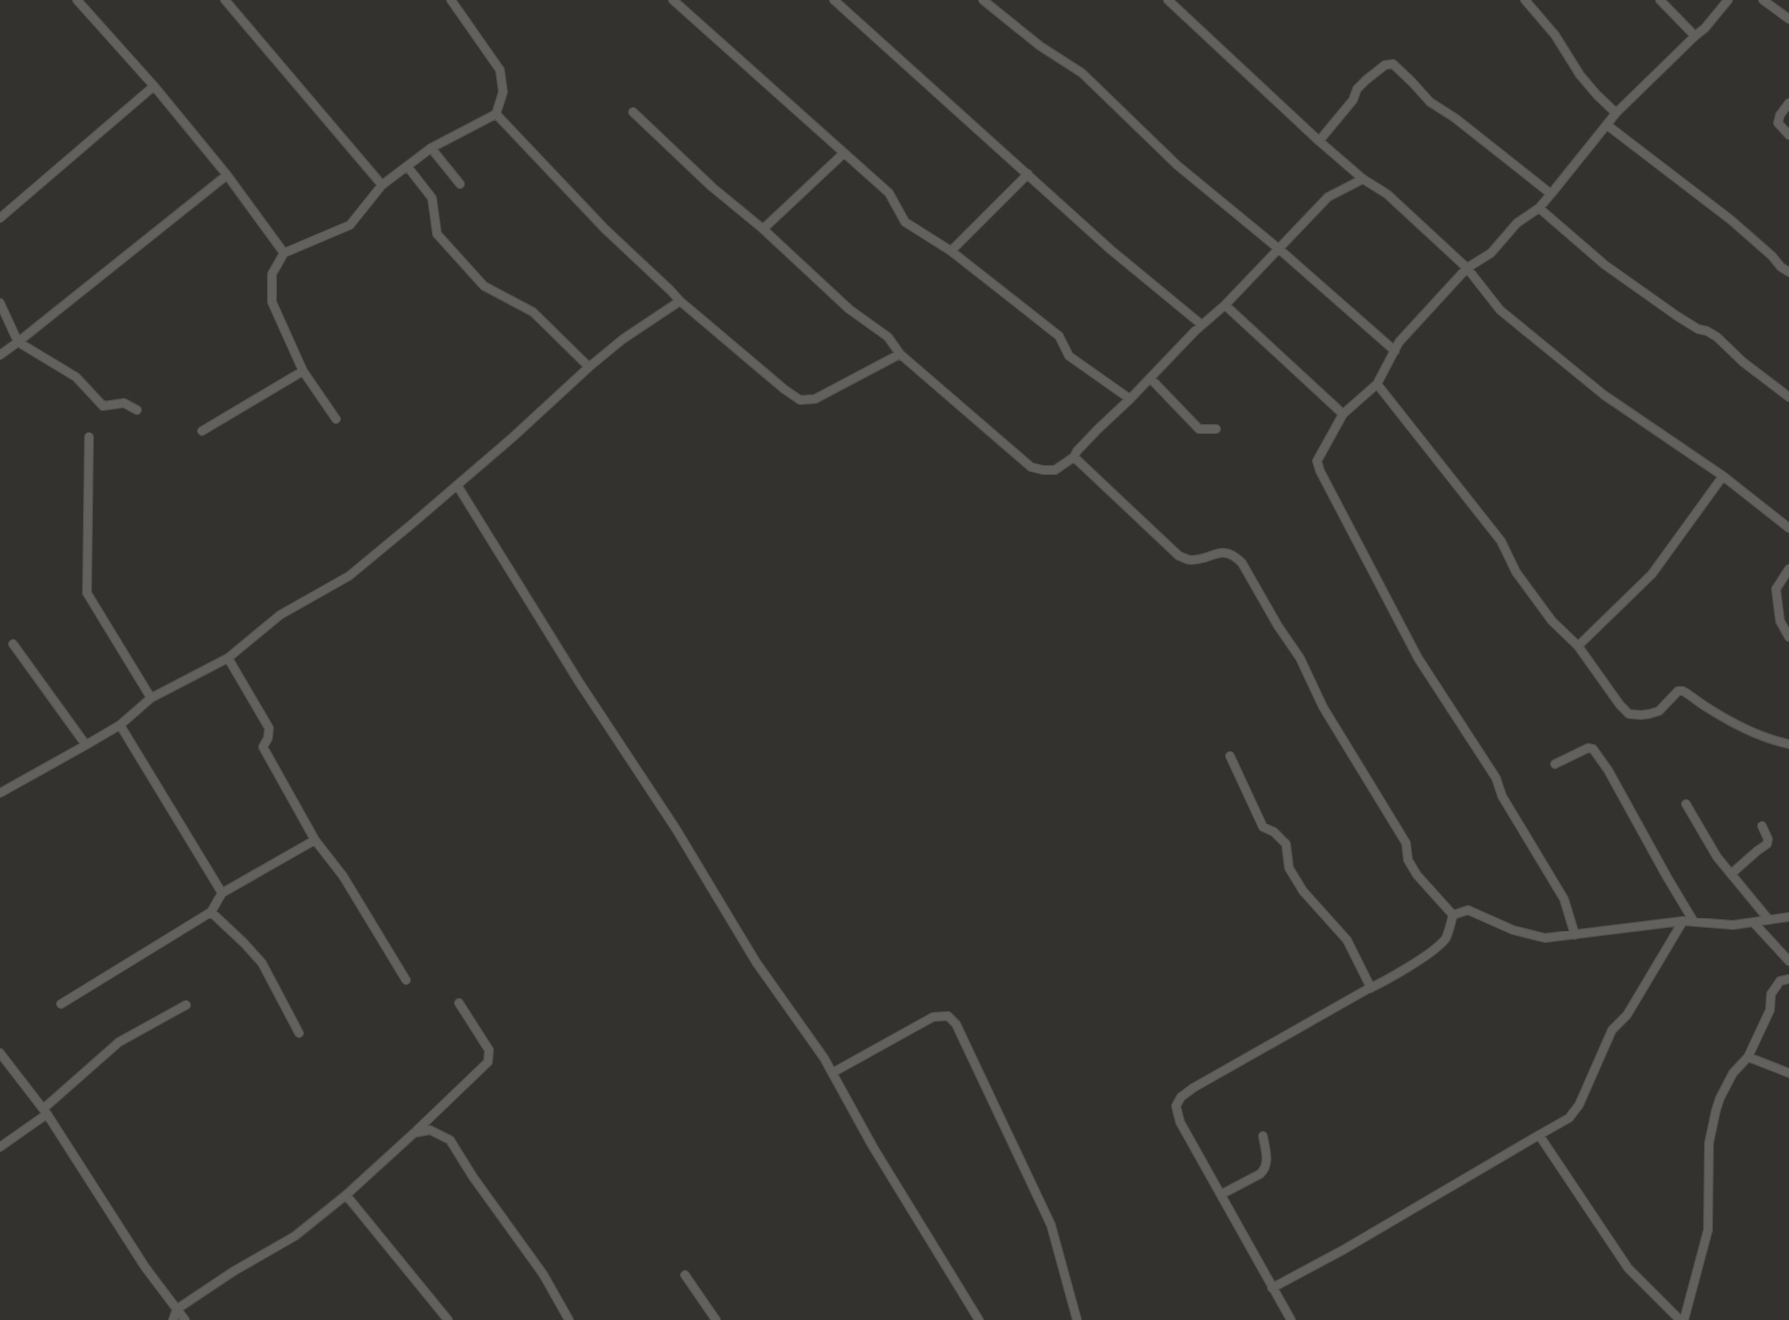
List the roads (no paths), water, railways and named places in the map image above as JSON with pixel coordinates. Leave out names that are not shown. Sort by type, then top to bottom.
[{"type":"street","points":[[77,0],[154,86],[227,175],[284,253]]},
{"type":"street","points":[[336,419],[303,371],[272,302],[272,274],[284,253],[350,225],[382,185],[430,148],[496,114],[502,92],[500,70],[451,0]]},
{"type":"street","points":[[673,0],[889,193],[905,222],[951,251],[1059,336],[1069,356],[1130,399]]},
{"type":"street","points":[[834,0],[1111,250],[1202,325]]},
{"type":"street","points":[[984,0],[1040,46],[1082,73],[1177,165],[1279,249],[1395,351]]},
{"type":"street","points":[[1168,0],[1319,142],[1363,179],[1387,194],[1468,268],[1500,310],[1596,389],[1723,476],[1789,528]]},
{"type":"street","points":[[1525,0],[1555,35],[1580,75],[1616,113]]},
{"type":"street","points":[[1660,0],[1695,36]]},
{"type":"street","points":[[1575,935],[1564,899],[1502,796],[1496,778],[1418,658],[1320,471],[1317,461],[1343,414],[1377,384],[1400,342],[1468,268],[1491,253],[1517,224],[1539,208],[1616,113],[1705,28],[1728,0]]},
{"type":"street","points":[[1763,0],[1789,19]]},
{"type":"street","points":[[223,1],[382,185]]},
{"type":"street","points":[[1319,142],[1353,100],[1357,89],[1385,65],[1393,64],[1430,102],[1455,118],[1550,194]]},
{"type":"street","points":[[0,218],[154,86]]},
{"type":"street","points":[[1789,104],[1780,115],[1778,123],[1789,135]]},
{"type":"street","points":[[633,112],[712,187],[763,229],[849,309],[888,337],[900,354],[1031,467],[1042,470],[1055,470],[1074,458],[1076,451],[1202,325],[1225,305],[1328,197],[1363,179]]},
{"type":"street","points":[[496,114],[605,229],[680,301],[784,389],[800,400],[816,400],[900,354]]},
{"type":"street","points":[[1607,125],[1732,220],[1781,267],[1789,272]]},
{"type":"street","points":[[430,148],[460,184]]},
{"type":"street","points":[[763,229],[844,153]]},
{"type":"street","points":[[407,166],[432,198],[437,234],[484,286],[533,312],[589,366]]},
{"type":"street","points":[[951,251],[1028,174]]},
{"type":"street","points":[[0,355],[227,175]]},
{"type":"street","points":[[1539,208],[1605,265],[1677,316],[1698,329],[1707,331],[1717,337],[1743,362],[1789,398]]},
{"type":"street","points":[[0,793],[120,724],[151,698],[228,658],[280,615],[350,576],[512,437],[589,366],[624,339],[680,301]]},
{"type":"street","points":[[0,303],[18,342],[76,377],[103,406],[124,403],[136,410]]},
{"type":"street","points":[[1225,305],[1343,414]]},
{"type":"street","points":[[202,431],[303,371]]},
{"type":"street","points":[[1150,378],[1199,429],[1216,429]]},
{"type":"street","points":[[1377,384],[1501,542],[1516,572],[1552,621],[1578,646],[1620,705],[1629,714],[1641,715],[1659,712],[1678,691],[1683,691],[1709,709],[1752,732],[1770,740],[1789,744]]},
{"type":"street","points":[[89,437],[87,593],[151,698]]},
{"type":"street","points":[[1074,458],[1179,556],[1190,560],[1223,552],[1234,555],[1242,562],[1278,626],[1300,658],[1323,707],[1406,843],[1408,860],[1417,875],[1453,915]]},
{"type":"street","points":[[1578,646],[1652,574],[1723,476]]},
{"type":"street","points":[[457,485],[579,682],[676,830],[756,962],[824,1058],[873,1147],[979,1320]]},
{"type":"street","points":[[1789,569],[1776,588],[1780,622],[1789,636]]},
{"type":"street","points":[[13,644],[86,745]]},
{"type":"street","points":[[228,658],[270,728],[268,738],[263,747],[315,840],[343,876],[406,980]]},
{"type":"street","points":[[120,724],[222,892]]},
{"type":"street","points":[[1556,764],[1588,748],[1593,749],[1608,770],[1694,922]]},
{"type":"street","points":[[1230,756],[1263,827],[1274,832],[1286,844],[1289,868],[1304,891],[1347,940],[1371,988]]},
{"type":"street","points":[[1686,804],[1717,857],[1769,920]]},
{"type":"street","points":[[1731,874],[1767,844],[1768,840],[1762,826]]},
{"type":"street","points":[[61,1004],[211,912],[222,892],[315,840]]},
{"type":"street","points":[[1453,915],[1468,910],[1513,930],[1545,938],[1683,921],[1733,925],[1789,917]]},
{"type":"street","points":[[211,912],[262,963],[299,1033]]},
{"type":"street","points":[[1291,1320],[1180,1122],[1176,1106],[1181,1097],[1193,1088],[1285,1035],[1384,982],[1428,953],[1445,938],[1453,915]]},
{"type":"street","points":[[1272,1288],[1343,1250],[1568,1118],[1578,1104],[1612,1030],[1626,1015],[1683,921]]},
{"type":"street","points":[[1754,923],[1789,961]]},
{"type":"street","points":[[1684,1320],[1708,1230],[1709,1143],[1716,1110],[1733,1073],[1748,1056],[1770,1010],[1771,994],[1780,981],[1789,979]]},
{"type":"street","points":[[173,1320],[177,1309],[234,1271],[295,1236],[346,1195],[488,1062],[489,1050],[459,1003]]},
{"type":"street","points":[[0,1147],[45,1112],[119,1042],[186,1005]]},
{"type":"street","points":[[832,1073],[934,1016],[948,1016],[956,1024],[1051,1225],[1078,1320]]},
{"type":"street","points":[[0,1053],[45,1112],[146,1266],[185,1320]]},
{"type":"street","points":[[1748,1056],[1789,1073]]},
{"type":"street","points":[[414,1133],[430,1130],[450,1140],[473,1177],[543,1274],[569,1320]]},
{"type":"street","points":[[1540,1135],[1628,1268],[1680,1320]]},
{"type":"street","points":[[1222,1194],[1266,1169],[1267,1160],[1263,1136]]},
{"type":"street","points":[[346,1195],[448,1320]]},
{"type":"street","points":[[685,1275],[716,1320]]}]
